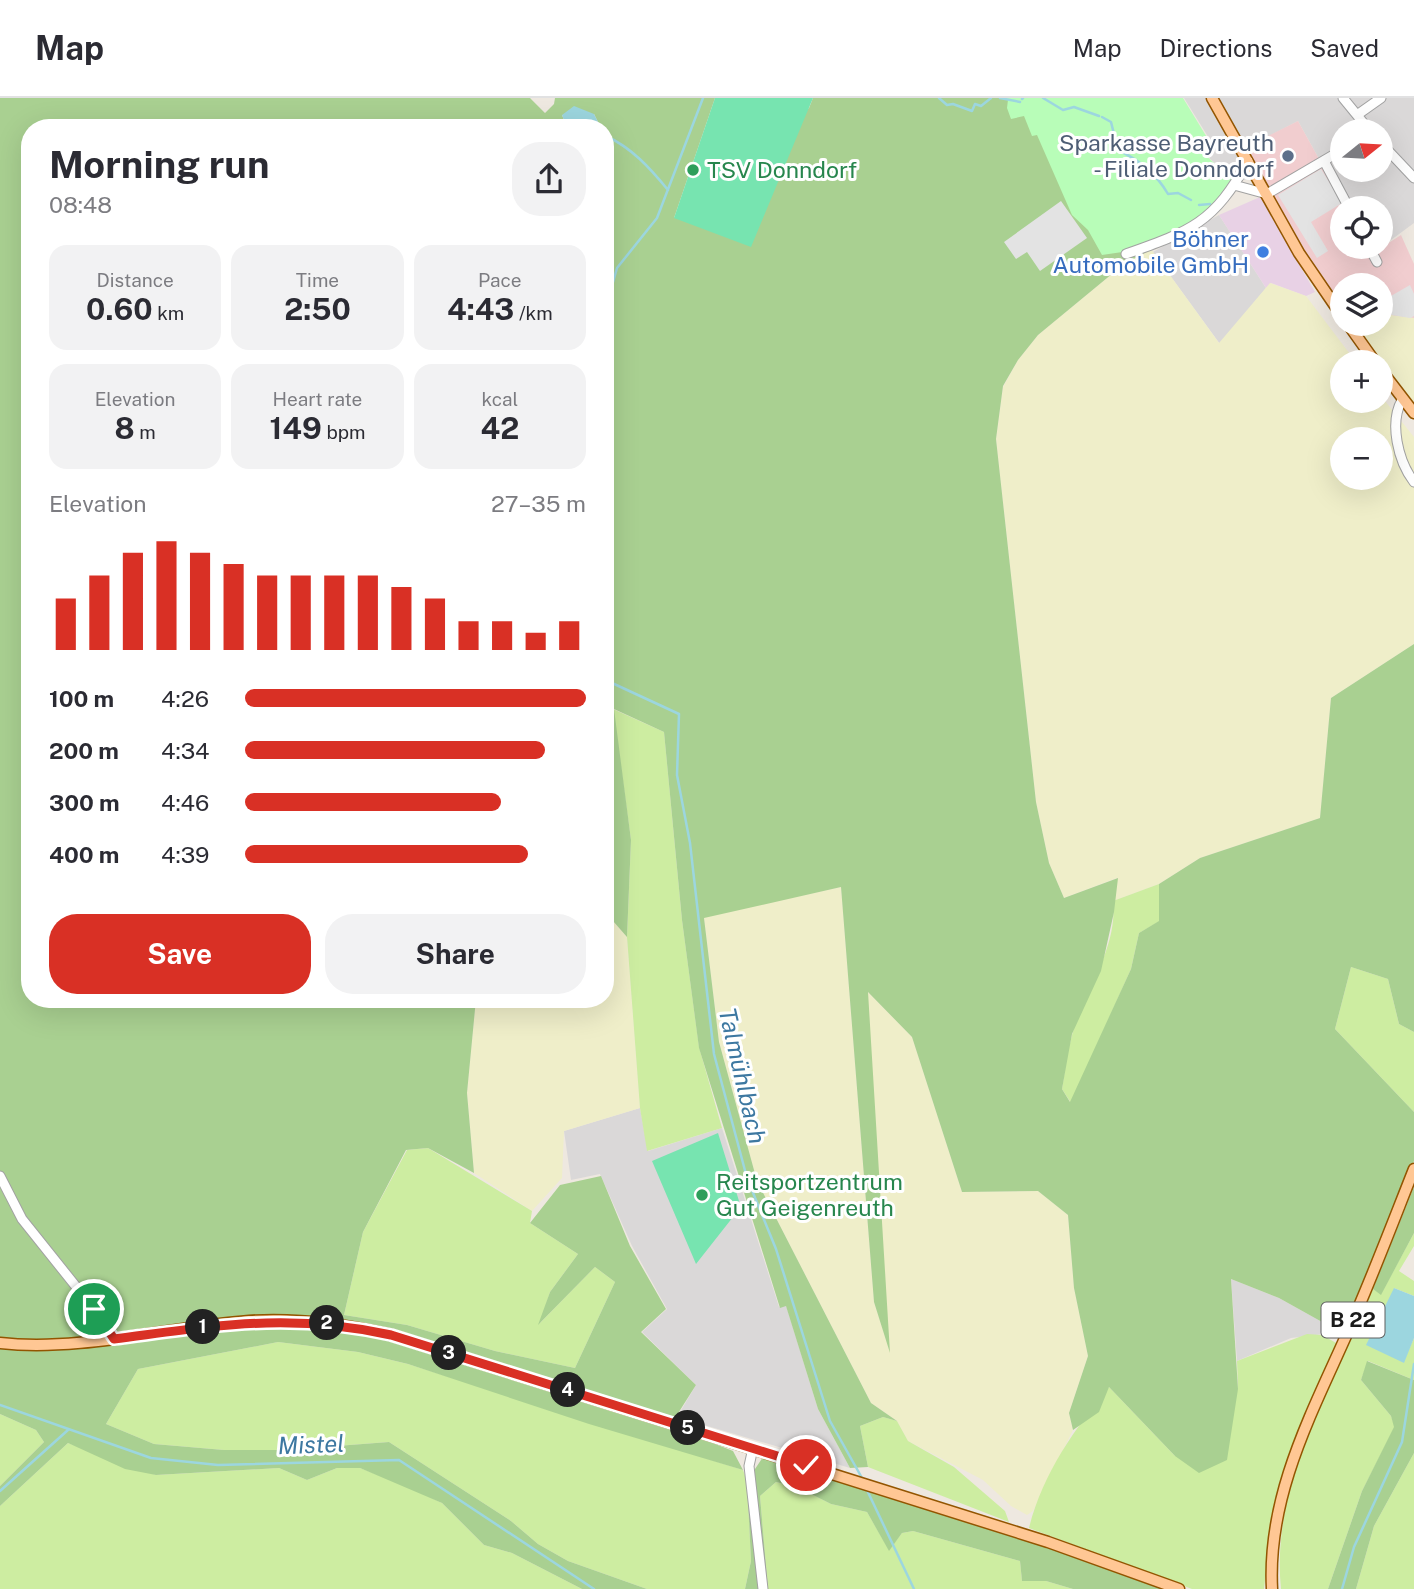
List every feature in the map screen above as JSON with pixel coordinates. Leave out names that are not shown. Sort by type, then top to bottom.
[{"type":"main road","points":[[1212,98],[1330,299]]},
{"type":"main road","points":[[1393,387],[1414,413]]},
{"type":"main road","name":"B 22","points":[[1270,1585],[1274,1526],[1288,1470],[1414,1169]]},
{"type":"main road","points":[[0,1343],[114,1339],[247,1321],[344,1324],[391,1335],[753,1448],[1048,1542],[1179,1589]]},
{"type":"street","points":[[1343,98],[1360,119]]},
{"type":"street","points":[[1357,115],[1381,98]]},
{"type":"street","points":[[1393,156],[1414,178]]},
{"type":"street","points":[[1234,185],[1267,194],[1330,157]]},
{"type":"street","points":[[1126,254],[1179,235],[1199,224],[1234,185],[1248,160]]},
{"type":"street","points":[[1324,161],[1343,196]]},
{"type":"street","points":[[1402,400],[1396,410],[1399,450],[1404,466],[1414,482]]},
{"type":"street","points":[[0,1176],[22,1219],[94,1309],[114,1339]]},
{"type":"street","points":[[753,1448],[749,1466],[763,1589]]},
{"type":"shaded area","points":[[1184,98],[1414,98],[1414,223],[1393,238],[1393,196],[1339,196],[1332,182],[1393,182],[1393,119],[1330,119],[1330,179],[1298,121],[1246,148],[1262,175],[1237,182],[1202,152],[1212,143]]},
{"type":"shaded area","points":[[1298,121],[1339,196],[1330,196],[1330,259],[1393,259],[1393,240],[1401,235],[1414,264],[1414,318],[1393,315],[1393,273],[1330,273],[1330,293],[1301,251],[1246,147]]},
{"type":"shaded area","points":[[1321,169],[1338,196],[1330,196],[1330,210],[1311,222],[1328,251],[1317,258],[1278,195]]},
{"type":"shaded area","points":[[1260,197],[1315,292],[1306,296],[1271,283],[1266,288],[1219,215]]},
{"type":"shaded area","points":[[1061,201],[1087,238],[1040,271],[1027,252],[1016,259],[1004,242]]},
{"type":"shaded area","points":[[1219,215],[1266,288],[1220,344],[1153,252]]},
{"type":"shaded area","points":[[1410,285],[1414,294],[1414,316],[1410,318],[1393,315],[1393,295]]},
{"type":"shaded area","points":[[640,1108],[648,1151],[722,1128],[779,1307],[786,1305],[818,1409],[850,1468],[677,1417],[696,1385],[642,1332],[667,1309],[632,1246],[600,1174],[571,1180],[564,1131]]},
{"type":"shaded area","points":[[1231,1279],[1279,1298],[1340,1332],[1291,1338],[1237,1361]]},
{"type":"green space","points":[[0,98],[530,98],[545,113],[554,104],[555,98],[715,98],[674,218],[809,108],[813,98],[1139,98],[1199,224],[1124,264],[1038,335],[1018,360],[1003,386],[996,439],[1036,802],[1049,863],[1064,898],[1118,878],[1114,912],[1101,971],[1072,1034],[1062,1089],[1070,1102],[1131,969],[1139,933],[1159,921],[1159,884],[1200,858],[1320,818],[1331,698],[1414,644],[1414,1032],[1399,1024],[1388,979],[1351,967],[1335,1029],[1414,1112],[1414,1161],[1370,1271],[1340,1332],[1279,1298],[1231,1279],[1238,1389],[1227,1460],[1199,1473],[1175,1456],[1109,1387],[1099,1412],[1073,1430],[1069,1413],[1088,1356],[1074,1288],[1068,1215],[1038,1191],[962,1192],[912,1037],[868,992],[890,1353],[874,1302],[841,887],[704,918],[719,1042],[757,1181],[871,1403],[897,1421],[883,1417],[860,1426],[868,1467],[850,1468],[818,1409],[786,1306],[780,1308],[699,1048],[682,920],[664,732],[614,709],[614,119],[596,119],[594,114],[562,115],[564,119],[21,119],[21,1008],[475,1008],[467,1093],[474,1173],[428,1148],[406,1150],[363,1232],[344,1315],[407,1325],[495,1351],[575,1368],[615,1282],[595,1267],[538,1325],[550,1292],[578,1254],[530,1223],[560,1185],[601,1176],[630,1246],[666,1309],[641,1332],[696,1385],[670,1426],[733,1451],[743,1470],[589,1424],[408,1364],[358,1352],[278,1342],[138,1369],[106,1424],[154,1444],[224,1450],[284,1450],[389,1442],[511,1521],[538,1544],[568,1561],[647,1589],[582,1589],[512,1553],[484,1545],[442,1503],[360,1468],[337,1468],[307,1480],[279,1468],[156,1475],[125,1469],[68,1443],[0,1506],[0,1486],[44,1442],[36,1430],[0,1414]]},
{"type":"green space","points":[[715,98],[813,98],[751,247],[674,218]]},
{"type":"green space","points":[[1000,98],[1183,98],[1211,144],[1202,152],[1235,182],[1208,217],[1129,251],[1102,255],[1088,230],[1072,215],[1037,135],[1032,136],[1024,116],[1011,119],[1007,108],[1008,100]]},
{"type":"green space","points":[[1151,249],[1219,343],[1270,283],[1306,296],[1330,328],[1330,336],[1336,336],[1347,350],[1330,350],[1330,413],[1393,411],[1414,437],[1414,644],[1331,698],[1320,818],[1200,858],[1159,884],[1113,901],[1117,878],[1064,898],[1049,863],[1036,802],[996,439],[1003,387],[1018,360],[1038,335],[1124,264]]},
{"type":"green space","points":[[1393,315],[1414,318],[1414,403],[1393,376],[1393,350],[1372,350],[1361,336],[1393,336]]},
{"type":"green space","points":[[614,709],[664,732],[682,920],[699,1047],[722,1128],[647,1151],[640,1108],[627,937],[631,840]]},
{"type":"green space","points":[[614,709],[631,840],[627,937],[614,922]]},
{"type":"green space","points":[[1159,884],[1160,921],[1139,933],[1131,969],[1071,1103],[1062,1089],[1069,1048],[1077,1018],[1105,953],[1113,919],[1113,901]]},
{"type":"green space","points":[[841,887],[874,1302],[889,1349],[867,991],[912,1037],[962,1192],[1038,1191],[1068,1215],[1074,1288],[1088,1356],[1069,1413],[1073,1430],[1033,1511],[1027,1515],[1011,1506],[983,1480],[908,1441],[897,1421],[871,1403],[757,1181],[719,1042],[704,917]]},
{"type":"green space","points":[[614,922],[627,937],[640,1108],[564,1131],[562,1178],[532,1211],[474,1173],[467,1093],[475,1008],[614,1008]]},
{"type":"green space","points":[[1351,967],[1388,979],[1399,1024],[1414,1032],[1414,1112],[1335,1029]]},
{"type":"green space","name":"Reitsportzentrum Gut Geigenreuth","points":[[718,1133],[739,1201],[733,1217],[696,1264],[652,1161]]},
{"type":"green space","points":[[428,1148],[532,1211],[530,1223],[578,1254],[550,1292],[540,1323],[595,1267],[615,1282],[575,1368],[495,1351],[407,1325],[344,1315],[363,1232],[407,1150]]},
{"type":"green space","points":[[1414,1187],[1414,1233],[1381,1295],[1373,1289]]},
{"type":"green space","points":[[1414,1233],[1414,1246],[1399,1271],[1414,1281],[1414,1296],[1394,1288],[1403,1363],[1414,1338],[1414,1380],[1368,1361],[1361,1380],[1391,1416],[1395,1427],[1362,1491],[1328,1589],[1281,1589],[1280,1549],[1285,1510],[1308,1435],[1373,1289],[1381,1294]]},
{"type":"green space","points":[[1307,1334],[1322,1335],[1338,1344],[1290,1453],[1269,1547],[1264,1589],[1192,1589],[1029,1528],[1042,1489],[1061,1453],[1109,1387],[1175,1456],[1238,1389],[1237,1361]]},
{"type":"green space","points":[[278,1342],[358,1352],[408,1364],[743,1470],[747,1481],[751,1561],[745,1589],[647,1589],[568,1561],[538,1544],[511,1521],[389,1442],[284,1450],[224,1450],[154,1444],[106,1424],[138,1369]]},
{"type":"green space","points":[[1367,1361],[1414,1380],[1414,1453],[1374,1526],[1356,1589],[1328,1589],[1362,1491],[1394,1427],[1391,1416],[1361,1380]]},
{"type":"green space","points":[[0,1414],[36,1430],[44,1442],[0,1486]]},
{"type":"green space","points":[[883,1417],[897,1421],[908,1441],[954,1467],[1005,1511],[1009,1522],[868,1467],[860,1426]]},
{"type":"green space","points":[[68,1443],[156,1475],[279,1468],[307,1480],[337,1468],[360,1468],[442,1503],[484,1545],[512,1553],[582,1589],[0,1589],[0,1506]]},
{"type":"green space","points":[[1414,1453],[1414,1589],[1356,1589],[1374,1526]]},
{"type":"green space","points":[[765,1454],[1088,1560],[1165,1589],[1073,1589],[1046,1581],[1022,1581],[1020,1561],[913,1531],[902,1533],[889,1551],[867,1512],[831,1504],[797,1487],[776,1482],[760,1496],[768,1589],[745,1589],[751,1561],[747,1481]]},
{"type":"green space","points":[[776,1482],[797,1487],[831,1504],[867,1512],[889,1550],[902,1533],[913,1531],[1020,1561],[1022,1581],[1046,1581],[1073,1589],[768,1589],[760,1496]]},
{"type":"water","points":[[574,106],[594,114],[596,119],[564,119],[562,115]]},
{"type":"water","points":[[1394,1288],[1414,1296],[1414,1338],[1404,1363],[1366,1345]]},
{"type":"waterway","name":"Talmühlbach","points":[[614,279],[617,268],[657,218],[703,98]]},
{"type":"waterway","points":[[939,98],[947,105],[953,104],[972,111],[975,104],[981,106],[991,98]]},
{"type":"waterway","points":[[1000,98],[1020,102]]},
{"type":"waterway","points":[[1043,98],[1063,110],[1074,107],[1099,116]]},
{"type":"waterway","points":[[1102,117],[1111,122],[1118,150],[1146,168],[1168,194],[1178,193],[1191,200]]},
{"type":"waterway","points":[[614,140],[640,159],[668,190]]},
{"type":"waterway","points":[[1199,205],[1210,204]]},
{"type":"waterway","name":"Talmühlbach","points":[[614,684],[679,714],[677,775],[690,843],[714,1054],[747,1178],[776,1249],[830,1421],[862,1478]]},
{"type":"waterway","points":[[1342,1589],[1354,1547],[1402,1442],[1414,1364]]},
{"type":"waterway","name":"Mistel","points":[[0,1405],[151,1458],[218,1465],[399,1460],[594,1589]]},
{"type":"waterway","points":[[0,1491],[68,1430]]},
{"type":"waterway","name":"Talmühlbach","points":[[866,1488],[914,1589]]},
{"type":"place","name":"Sparkasse Bayreuth - Filiale Donndorf","points":[[1288,156]]},
{"type":"place","name":"TSV Donndorf","points":[[693,170]]},
{"type":"place","name":"Böhner Automobile GmbH","points":[[1263,252]]},
{"type":"place","name":"Reitsportzentrum Gut Geigenreuth","points":[[702,1195]]},
{"type":"route","points":[[94,1309],[114,1339],[247,1321],[344,1324],[391,1335],[806,1465]]}]
